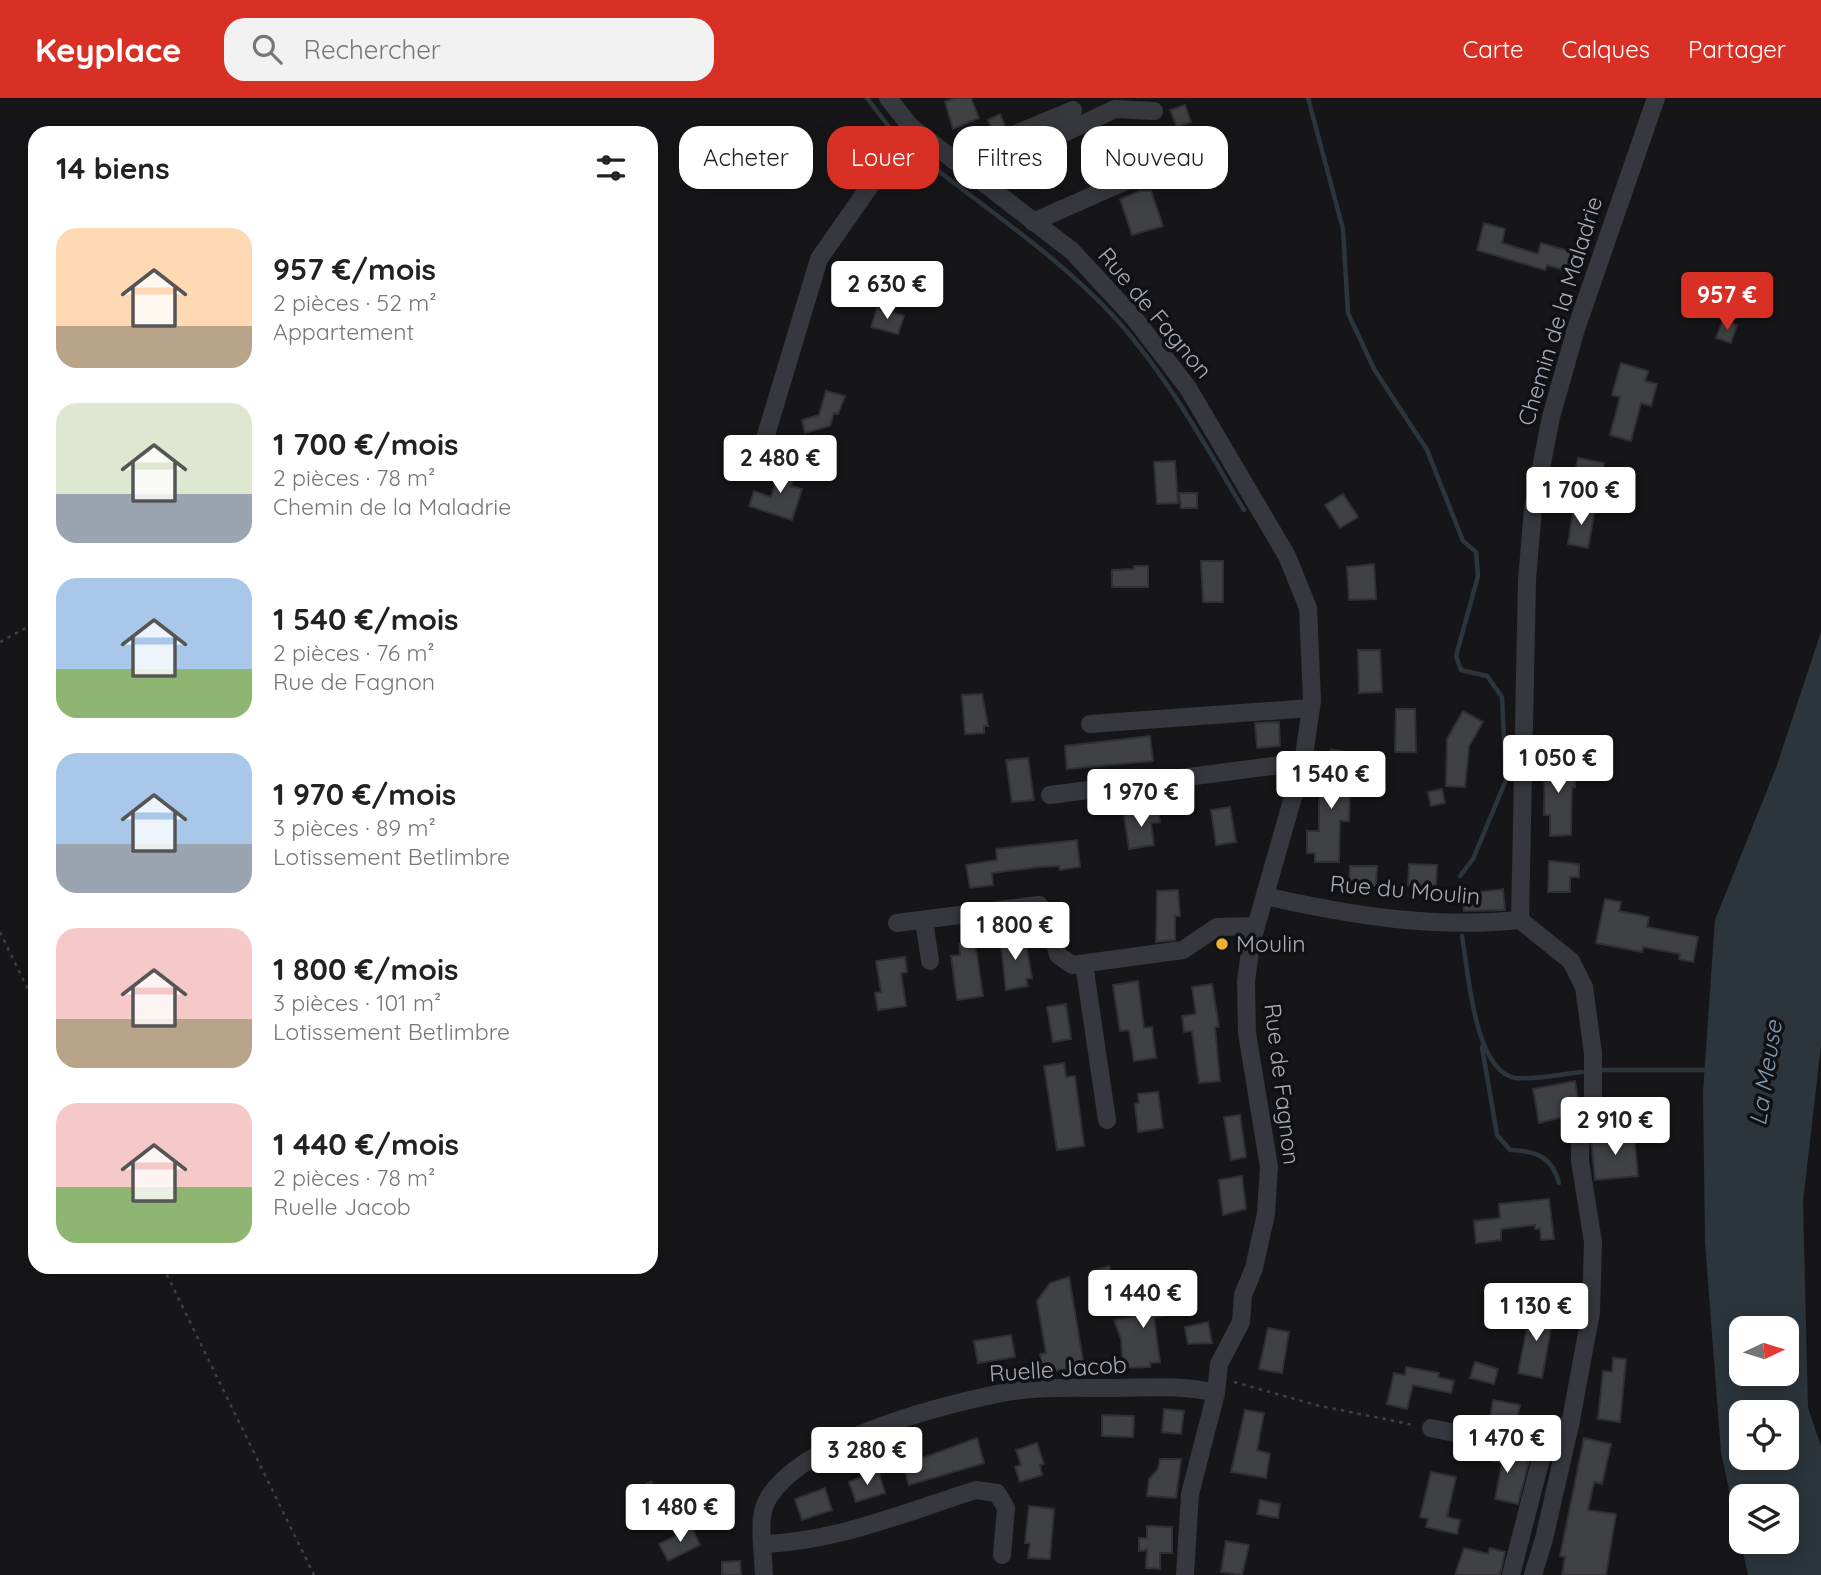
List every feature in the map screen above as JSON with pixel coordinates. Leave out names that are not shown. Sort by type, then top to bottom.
[{"type":"street","name":"Rue de Fagnon","points":[[888,98],[910,126]]},
{"type":"street","name":"Chemin de la Maladrie","points":[[1520,920],[1527,580],[1532,509],[1551,417],[1576,329],[1656,98]]},
{"type":"street","points":[[1067,131],[1115,109],[1154,111]]},
{"type":"street","points":[[1035,126],[1073,110]]},
{"type":"street","name":"Rue de Fagnon","points":[[939,149],[953,160]]},
{"type":"street","points":[[760,455],[819,259],[868,189]]},
{"type":"street","name":"Rue de Fagnon","points":[[989,189],[1072,251],[1135,319],[1188,388],[1281,546],[1308,608],[1312,653],[1311,708],[1303,762],[1255,926],[1246,981],[1247,1025],[1266,1139],[1269,1191],[1254,1268],[1242,1295],[1241,1322],[1219,1364],[1190,1494],[1185,1575]]},
{"type":"street","points":[[1032,222],[1107,189]]},
{"type":"street","points":[[1090,724],[1311,708]]},
{"type":"street","points":[[1050,795],[1303,762]]},
{"type":"street","name":"Rue du Moulin","points":[[1265,896],[1326,909],[1418,921],[1464,924],[1520,920]]},
{"type":"street","points":[[897,923],[1039,905],[1047,914],[1058,955],[1073,965],[1183,950],[1208,930],[1217,927],[1255,926]]},
{"type":"street","points":[[924,920],[930,961]]},
{"type":"street","points":[[1520,920],[1571,961],[1584,987],[1593,1053],[1593,1104],[1580,1130],[1580,1161],[1593,1242],[1591,1312],[1545,1539],[1533,1575]]},
{"type":"street","points":[[1084,964],[1107,1120]]},
{"type":"street","name":"Ruelle Jacob","points":[[764,1575],[761,1521],[767,1499],[786,1474],[835,1445],[911,1416],[1000,1393],[1216,1385]]},
{"type":"street","points":[[1511,1575],[1549,1433],[1570,1425]]},
{"type":"street","points":[[1431,1428],[1542,1452]]},
{"type":"street","points":[[762,1544],[790,1543],[836,1534],[976,1490],[987,1490],[997,1493],[1006,1508],[1003,1555]]},
{"type":"path","points":[[0,642],[28,626]]},
{"type":"path","points":[[0,932],[28,990]]},
{"type":"path","points":[[166,1274],[313,1575]]},
{"type":"path","points":[[1216,1385],[1431,1428]]},
{"type":"water","name":"La Meuse","points":[[1821,632],[1821,1045],[1803,1202],[1808,1408],[1821,1446],[1821,1575],[1748,1575],[1743,1554],[1799,1554],[1799,1484],[1729,1484],[1729,1489],[1721,1453],[1705,1241],[1703,1092],[1715,920],[1776,768]]},
{"type":"water","points":[[652,1480],[663,1503],[653,1508],[642,1485]]},
{"type":"building","points":[[954,98],[971,98],[979,118],[953,126],[953,129],[945,102]]},
{"type":"building","points":[[1185,105],[1191,122],[1177,126],[1170,110]]},
{"type":"building","points":[[1000,114],[1005,126],[991,126],[988,120]]},
{"type":"building","points":[[1140,191],[1151,191],[1163,226],[1132,235],[1120,199]]},
{"type":"building","points":[[1484,223],[1505,229],[1502,243],[1538,254],[1541,243],[1572,252],[1567,271],[1547,265],[1545,270],[1477,250]]},
{"type":"building","points":[[877,308],[904,316],[898,334],[871,327]]},
{"type":"building","points":[[1723,320],[1737,325],[1731,343],[1716,338]]},
{"type":"building","points":[[1621,363],[1648,371],[1645,381],[1657,384],[1651,406],[1641,403],[1631,441],[1610,435],[1620,397],[1612,395]]},
{"type":"building","points":[[826,391],[845,396],[838,414],[834,413],[830,426],[805,433],[802,420],[819,415]]},
{"type":"building","points":[[1578,458],[1604,463],[1601,481],[1574,477]]},
{"type":"building","points":[[1175,461],[1178,503],[1157,504],[1154,462]]},
{"type":"building","points":[[782,463],[798,468],[791,486],[802,489],[792,520],[749,506],[754,491],[771,497]]},
{"type":"building","points":[[1179,493],[1197,493],[1197,508],[1181,508]]},
{"type":"building","points":[[1343,494],[1358,517],[1340,528],[1325,505]]},
{"type":"building","points":[[1574,506],[1595,510],[1588,548],[1568,544]]},
{"type":"building","points":[[1201,561],[1223,561],[1223,602],[1203,602]]},
{"type":"building","points":[[1374,564],[1376,599],[1349,600],[1347,567]]},
{"type":"building","points":[[1134,566],[1148,566],[1148,587],[1112,587],[1112,570],[1134,569]]},
{"type":"building","points":[[1358,650],[1380,650],[1382,692],[1359,693]]},
{"type":"building","points":[[982,694],[988,726],[984,726],[984,733],[965,734],[962,695]]},
{"type":"building","points":[[1396,709],[1415,709],[1416,752],[1395,752]]},
{"type":"building","points":[[1463,711],[1483,722],[1469,746],[1465,787],[1446,786],[1447,739]]},
{"type":"building","points":[[1279,722],[1280,746],[1257,748],[1255,723]]},
{"type":"building","points":[[1150,736],[1153,761],[1067,769],[1065,746]]},
{"type":"building","points":[[1331,749],[1351,753],[1343,795],[1350,796],[1349,821],[1340,821],[1339,862],[1315,862],[1315,853],[1307,853],[1307,831],[1319,831],[1319,795],[1323,795]]},
{"type":"building","points":[[1545,754],[1565,755],[1564,773],[1576,773],[1575,787],[1572,787],[1571,835],[1550,836],[1550,815],[1544,815]]},
{"type":"building","points":[[1028,758],[1034,800],[1012,802],[1006,760]]},
{"type":"building","points":[[1442,789],[1445,803],[1431,806],[1428,792]]},
{"type":"building","points":[[1230,807],[1236,842],[1216,845],[1211,810]]},
{"type":"building","points":[[1158,810],[1160,822],[1151,823],[1154,845],[1129,849],[1124,815]]},
{"type":"building","points":[[1077,840],[1080,867],[1060,870],[1059,866],[1039,867],[992,873],[993,885],[970,888],[966,865],[997,860],[996,849]]},
{"type":"building","points":[[1549,861],[1579,864],[1579,877],[1570,877],[1570,892],[1548,892]]},
{"type":"building","points":[[1409,864],[1437,865],[1436,885],[1408,885]]},
{"type":"building","points":[[1350,866],[1377,866],[1376,886],[1349,885]]},
{"type":"building","points":[[1503,889],[1505,910],[1464,911],[1462,894]]},
{"type":"building","points":[[1178,890],[1180,916],[1175,916],[1175,940],[1156,942],[1157,891]]},
{"type":"building","points":[[1605,899],[1621,902],[1619,911],[1649,917],[1647,927],[1698,937],[1693,962],[1679,959],[1680,954],[1643,947],[1642,952],[1596,943]]},
{"type":"building","points":[[1017,934],[1018,940],[1023,939],[1026,944],[1032,978],[1026,979],[1028,986],[1006,990],[1000,937]]},
{"type":"building","points":[[975,942],[983,996],[957,1000],[951,956],[960,955],[959,944]]},
{"type":"building","points":[[905,957],[907,972],[901,973],[906,1006],[878,1010],[875,993],[881,992],[876,961]]},
{"type":"building","points":[[1138,981],[1144,1028],[1152,1027],[1156,1058],[1134,1061],[1129,1030],[1120,1031],[1113,985]]},
{"type":"building","points":[[1212,984],[1219,1027],[1215,1027],[1220,1081],[1199,1083],[1192,1031],[1184,1032],[1182,1016],[1196,1014],[1192,987]]},
{"type":"building","points":[[1066,1004],[1071,1039],[1053,1042],[1047,1007]]},
{"type":"building","points":[[1064,1063],[1066,1077],[1075,1076],[1084,1146],[1057,1150],[1044,1066]]},
{"type":"building","points":[[1575,1081],[1579,1106],[1575,1114],[1539,1123],[1533,1089]]},
{"type":"building","points":[[1158,1092],[1163,1128],[1138,1132],[1135,1104],[1139,1103],[1138,1094]]},
{"type":"building","points":[[1240,1115],[1246,1157],[1231,1160],[1224,1117]]},
{"type":"building","points":[[1634,1134],[1638,1176],[1595,1180],[1591,1138]]},
{"type":"building","points":[[1242,1176],[1246,1209],[1223,1215],[1219,1180]]},
{"type":"building","points":[[1549,1199],[1554,1239],[1541,1240],[1540,1229],[1535,1229],[1535,1225],[1501,1229],[1501,1240],[1476,1243],[1474,1221],[1500,1218],[1499,1204]]},
{"type":"building","points":[[1109,1266],[1113,1279],[1096,1284],[1092,1271]]},
{"type":"building","points":[[1069,1277],[1084,1366],[1043,1373],[1040,1354],[1046,1353],[1037,1301],[1050,1283]]},
{"type":"building","points":[[1160,1283],[1169,1314],[1154,1318],[1160,1362],[1150,1363],[1150,1367],[1123,1368],[1121,1339],[1114,1320],[1146,1314],[1139,1289]]},
{"type":"building","points":[[1531,1308],[1554,1312],[1542,1378],[1518,1373]]},
{"type":"building","points":[[1208,1322],[1212,1343],[1188,1344],[1185,1327]]},
{"type":"building","points":[[1268,1328],[1289,1332],[1282,1373],[1259,1369]]},
{"type":"building","points":[[1011,1335],[1015,1357],[978,1363],[974,1341]]},
{"type":"building","points":[[1613,1358],[1626,1359],[1620,1422],[1598,1419],[1603,1371],[1612,1372]]},
{"type":"building","points":[[1475,1362],[1498,1369],[1494,1384],[1470,1378]]},
{"type":"building","points":[[1406,1367],[1439,1373],[1438,1377],[1454,1381],[1451,1393],[1413,1385],[1407,1409],[1387,1404],[1394,1373],[1405,1375]]},
{"type":"building","points":[[1493,1400],[1520,1405],[1514,1434],[1488,1429]]},
{"type":"building","points":[[1164,1409],[1184,1411],[1181,1434],[1162,1432]]},
{"type":"building","points":[[1245,1410],[1264,1413],[1257,1450],[1270,1454],[1266,1478],[1231,1472]]},
{"type":"building","points":[[1102,1415],[1134,1416],[1133,1437],[1102,1436]]},
{"type":"building","points":[[977,1438],[984,1463],[909,1485],[903,1465]]},
{"type":"building","points":[[1584,1438],[1611,1444],[1602,1484],[1594,1482],[1588,1510],[1616,1514],[1606,1575],[1562,1575],[1565,1557],[1560,1556]]},
{"type":"building","points":[[1037,1443],[1044,1464],[1040,1465],[1042,1475],[1020,1482],[1015,1467],[1021,1465],[1016,1450]]},
{"type":"building","points":[[1472,1448],[1529,1461],[1518,1504],[1495,1499],[1502,1463],[1470,1456]]},
{"type":"building","points":[[1160,1459],[1181,1459],[1176,1498],[1147,1496],[1149,1479],[1158,1469]]},
{"type":"building","points":[[878,1470],[885,1493],[856,1502],[849,1482]]},
{"type":"building","points":[[1431,1472],[1456,1477],[1447,1517],[1460,1520],[1457,1534],[1426,1527],[1428,1519],[1420,1517]]},
{"type":"building","points":[[825,1488],[832,1510],[802,1520],[795,1499]]},
{"type":"building","points":[[1260,1500],[1280,1504],[1278,1518],[1257,1514]]},
{"type":"building","points":[[1029,1506],[1054,1509],[1050,1559],[1028,1558],[1030,1543],[1025,1543]]},
{"type":"building","points":[[1147,1526],[1172,1527],[1172,1553],[1160,1553],[1160,1569],[1146,1568],[1147,1550],[1139,1551],[1139,1538],[1147,1538]]},
{"type":"building","points":[[692,1528],[700,1545],[668,1561],[659,1544]]},
{"type":"building","points":[[1226,1541],[1249,1545],[1242,1575],[1221,1572]]},
{"type":"building","points":[[1464,1548],[1488,1554],[1490,1548],[1505,1552],[1500,1575],[1455,1575]]},
{"type":"building","points":[[740,1561],[741,1575],[722,1575],[722,1562]]},
{"type":"waterway","points":[[867,98],[888,126]]},
{"type":"waterway","points":[[1308,98],[1343,229],[1348,313],[1374,369],[1427,450],[1463,541],[1476,552],[1478,576],[1456,656],[1461,670],[1487,676],[1502,697],[1506,780],[1473,859],[1460,876]]},
{"type":"waterway","points":[[939,171],[1043,251],[1117,320],[1169,388],[1244,510]]},
{"type":"waterway","points":[[1462,936],[1471,994],[1482,1039],[1491,1058],[1502,1072],[1516,1078],[1540,1078],[1582,1072]]},
{"type":"waterway","points":[[1482,1047],[1497,1135],[1510,1150],[1535,1154],[1547,1161],[1559,1183]]},
{"type":"waterway","points":[[1601,1070],[1709,1070]]},
{"type":"place","name":"Moulin","points":[[1222,944]]}]
